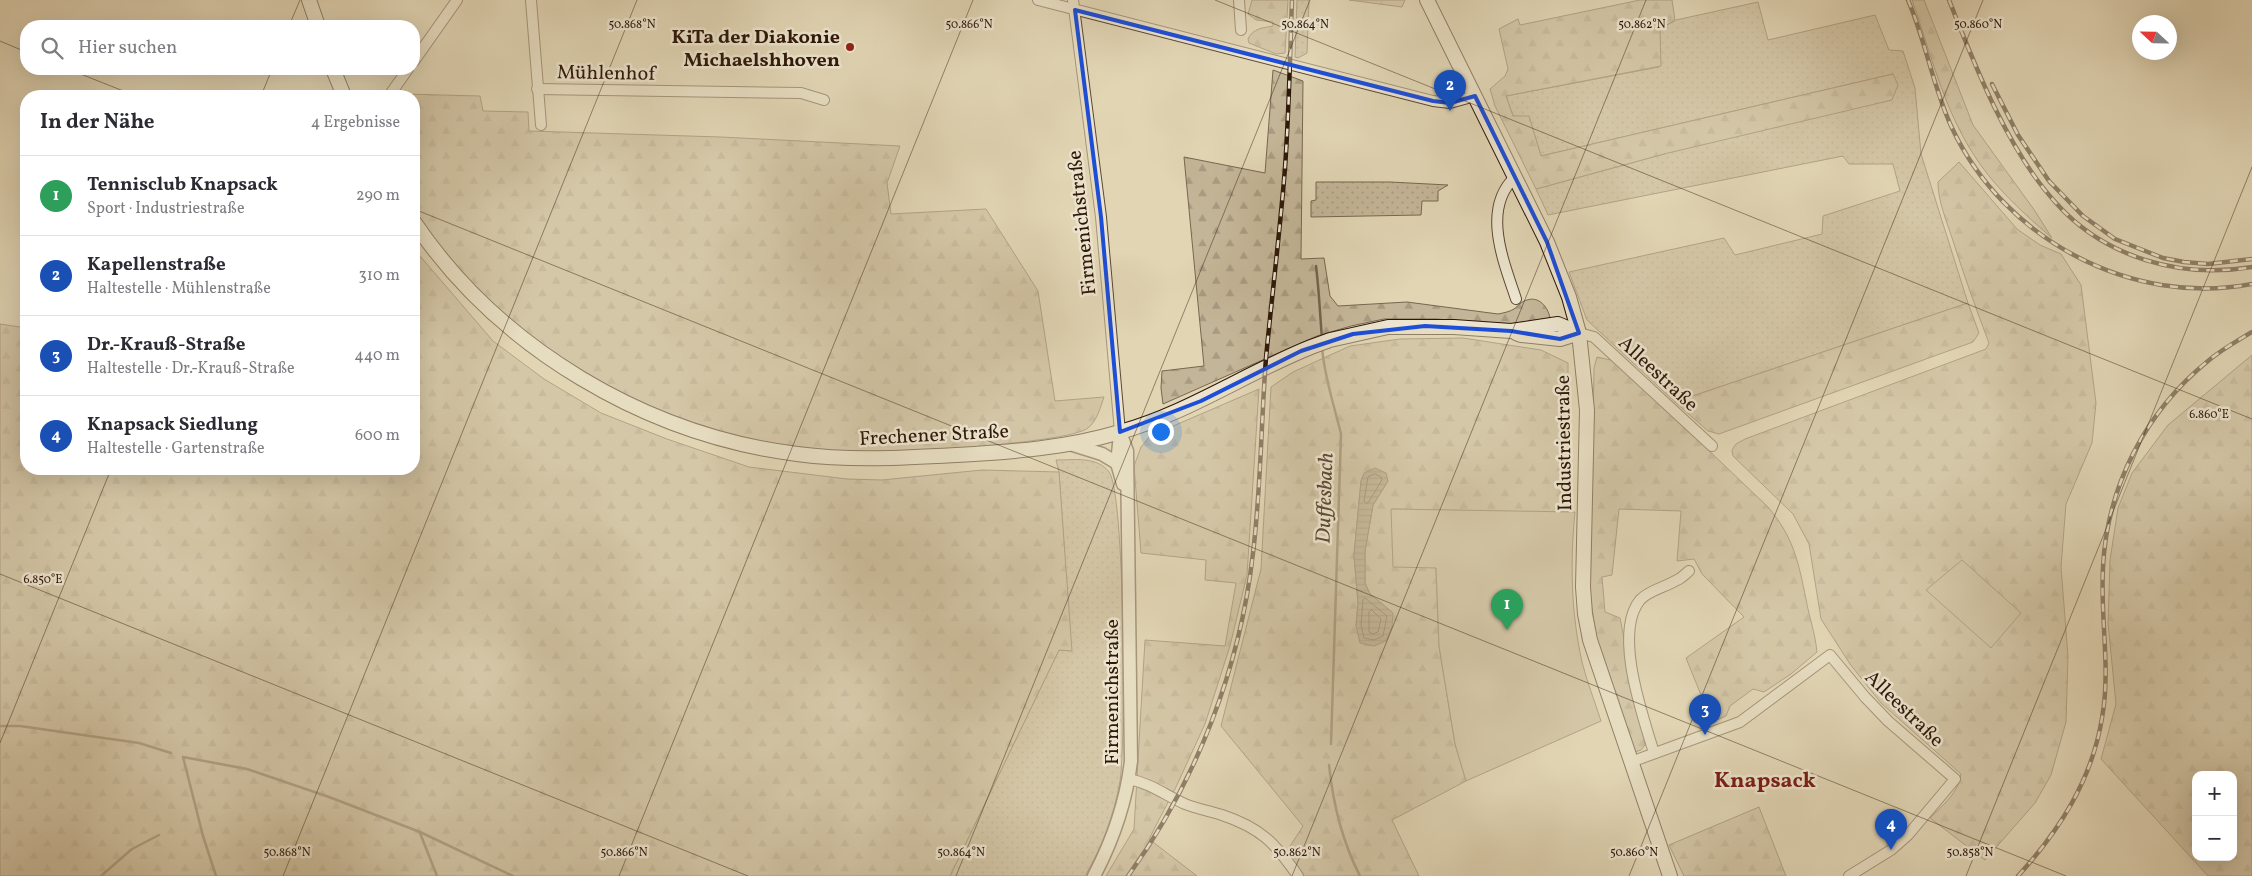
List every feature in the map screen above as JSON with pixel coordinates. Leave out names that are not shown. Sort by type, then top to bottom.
[{"type":"main road","points":[[310,0],[316,20]]},
{"type":"main road","name":"Industriestraße","points":[[1427,0],[1547,242],[1569,298],[1579,333],[1587,410],[1585,614],[1590,640],[1670,876]]},
{"type":"main road","points":[[336,75],[342,90]]},
{"type":"main road","name":"Frechener Straße","points":[[420,230],[470,291],[539,350],[580,378],[671,422],[708,435],[762,448],[834,458],[958,455],[1070,444],[1120,432],[1201,401],[1311,346],[1330,340],[1388,328],[1425,326],[1511,331],[1558,324],[1579,333]]},
{"type":"street","points":[[420,52],[457,0]]},
{"type":"street","points":[[531,0],[541,125]]},
{"type":"street","points":[[1038,0],[1074,5],[1432,102],[1450,103],[1476,96]]},
{"type":"street","points":[[1238,0],[1241,30]]},
{"type":"street","name":"Firmenichstraße","points":[[1074,5],[1101,217],[1120,432],[1117,463],[1128,501]]},
{"type":"street","points":[[393,90],[404,75]]},
{"type":"street","name":"Mühlenhof","points":[[537,89],[800,93],[824,100]]},
{"type":"street","points":[[1515,177],[1503,190],[1498,218],[1498,238],[1516,299]]},
{"type":"street","name":"Alleestraße","points":[[1579,333],[1594,337],[1712,446]]},
{"type":"street","name":"Firmenichstraße","points":[[1094,876],[1107,851],[1118,822],[1129,779],[1132,725],[1127,451],[1120,432]]},
{"type":"street","points":[[1070,444],[1102,454],[1117,463]]},
{"type":"street","points":[[1631,762],[1654,753],[1640,705],[1634,674],[1630,646],[1630,621],[1634,609],[1642,598],[1678,580],[1689,570]]},
{"type":"street","name":"Alleestraße","points":[[1654,753],[1740,722],[1830,655],[1888,721],[1955,779],[1902,840],[1884,855],[1849,876]]},
{"type":"street","points":[[1129,779],[1148,784],[1184,803],[1246,824],[1265,835],[1280,850],[1298,876]]},
{"type":"highlighted area","points":[[1075,10],[1433,101],[1450,103],[1475,96],[1547,242],[1579,333],[1560,339],[1511,331],[1425,326],[1353,334],[1301,351],[1201,401],[1120,432],[1101,217]]},
{"type":"green space","points":[[1252,0],[1288,0],[1285,53],[1276,54],[1249,43],[1250,35],[1255,31],[1273,26],[1273,22],[1256,20],[1248,14]]},
{"type":"green space","points":[[1297,0],[1309,0],[1307,53],[1298,58],[1295,57]]},
{"type":"green space","points":[[1349,0],[1405,0],[1402,7]]},
{"type":"green space","points":[[1640,0],[1672,0],[1675,20],[1660,29],[1661,66],[1506,96],[1513,116],[1529,116],[1541,156],[1893,74],[1898,85],[1892,100],[1664,154],[1536,189],[1495,106],[1490,89],[1505,76],[1508,69],[1499,29],[1518,19],[1520,25]]},
{"type":"green space","points":[[1912,0],[1924,0],[1973,125],[2035,211],[2052,238],[2019,209],[1998,187],[1972,152],[1945,97]]},
{"type":"green space","points":[[1758,2],[1768,40],[1875,15],[1889,50],[1903,51],[1915,88],[1921,154],[1968,303],[1675,402],[1587,320],[1569,272],[1724,238],[1735,255],[1822,234],[1823,216],[1900,191],[1893,164],[1849,164],[1843,156],[1548,215],[1536,189],[1664,154],[1893,74],[1541,156],[1529,117],[1513,116],[1506,96],[1659,67],[1660,29],[1676,20]]},
{"type":"green space","points":[[1273,70],[1303,81],[1301,259],[1324,258],[1330,296],[1338,306],[1407,302],[1498,314],[1512,310],[1523,301],[1531,299],[1542,303],[1550,318],[1509,324],[1436,319],[1384,319],[1351,326],[1317,336],[1163,404],[1161,388],[1162,371],[1204,366],[1184,157],[1265,173]]},
{"type":"green space","points":[[420,94],[480,96],[483,111],[528,112],[529,131],[721,137],[900,146],[887,183],[891,214],[986,209],[1038,291],[1055,401],[1104,397],[1094,422],[1088,428],[1058,437],[1029,441],[955,449],[871,453],[831,452],[786,447],[741,438],[697,425],[654,408],[612,389],[572,366],[535,340],[500,311],[448,255],[420,221]]},
{"type":"green space","points":[[1959,162],[2017,229],[2040,245],[2061,254],[2081,285],[2096,403],[2092,443],[2066,504],[2061,567],[2068,656],[2066,722],[2051,775],[2035,803],[1985,860],[1930,818],[1954,792],[1960,781],[1961,774],[1881,703],[1850,664],[1821,619],[1809,544],[1793,514],[1733,456],[1732,450],[1736,444],[1745,439],[1986,349],[1989,343],[1970,292],[1941,204],[1938,189],[1938,182]]},
{"type":"green space","points":[[1316,182],[1390,182],[1448,185],[1438,191],[1438,201],[1422,201],[1421,215],[1311,217],[1311,201],[1316,200]]},
{"type":"green space","points":[[420,256],[493,341],[544,379],[601,413],[667,439],[749,467],[847,479],[882,480],[982,470],[1059,472],[1072,651],[1059,650],[950,876],[0,876],[0,324],[20,327],[20,475],[420,475]]},
{"type":"green space","points":[[1968,303],[1979,333],[1973,342],[1719,434],[1708,431],[1675,402]]},
{"type":"green space","points":[[1463,338],[1541,350],[1568,363],[1568,513],[1392,509],[1436,567],[1439,646],[1455,744],[1466,781],[1392,820],[1419,876],[1303,876],[1287,851],[1303,826],[1221,726],[1261,569],[1271,387],[1293,372],[1350,346],[1400,339]],"holes":[[[1361,481],[1388,481],[1373,505],[1365,551],[1365,583],[1370,594],[1393,613],[1356,626],[1358,603],[1354,555]]]},
{"type":"green space","points":[[2252,355],[2252,876],[2208,876],[2194,861],[2237,861],[2237,771],[2192,771],[2192,859],[2101,759],[2116,704],[2108,623],[2110,560],[2118,508],[2132,473],[2168,425]]},
{"type":"green space","points":[[1597,357],[1615,361],[1768,507],[1777,518],[1794,550],[1817,652],[1791,674],[1764,692],[1753,689],[1730,706],[1726,716],[1712,722],[1686,658],[1744,617],[1702,574],[1694,559],[1677,561],[1681,511],[1619,509],[1612,575],[1602,577],[1605,612],[1620,618],[1645,745],[1641,750],[1635,752],[1597,641],[1590,595],[1594,368]]},
{"type":"green space","points":[[1259,389],[1247,575],[1230,646],[1205,724],[1176,787],[1149,839],[1197,876],[1106,876],[1134,829],[1145,640],[1225,646],[1236,583],[1205,580],[1206,560],[1141,553],[1134,466],[1141,447],[1150,436]]},
{"type":"green space","points":[[1056,460],[1085,460],[1098,463],[1109,472],[1114,490],[1121,569],[1123,721],[1120,781],[1111,818],[1097,854],[1085,876],[950,876],[1059,650],[1071,651],[1059,472]]},
{"type":"green space","points":[[1391,509],[1575,512],[1572,587],[1578,643],[1582,662],[1601,721],[1466,781],[1455,744],[1439,646],[1436,568],[1393,567]]},
{"type":"green space","points":[[1962,560],[2021,613],[1991,648],[1926,590]]},
{"type":"green space","points":[[1759,807],[1786,876],[1684,876],[1669,845]]},
{"type":"water","points":[[1375,468],[1386,473],[1388,481],[1373,505],[1365,551],[1365,583],[1370,594],[1393,613],[1392,627],[1386,641],[1374,646],[1360,643],[1356,626],[1358,603],[1354,555],[1361,481],[1364,473]]},
{"type":"waterway","name":"Duffesbach","points":[[1316,266],[1322,339]]},
{"type":"waterway","name":"Duffesbach","points":[[1322,347],[1327,380],[1341,434],[1331,744]]},
{"type":"waterway","points":[[0,726],[20,726],[139,743],[171,753]]},
{"type":"waterway","points":[[216,876],[203,836],[183,757],[247,769],[329,797],[420,832],[513,876]]},
{"type":"waterway","points":[[1329,765],[1339,822],[1360,876]]},
{"type":"waterway","points":[[420,833],[437,876]]},
{"type":"waterway","points":[[101,876],[132,849],[159,835]]},
{"type":"railway","points":[[1128,876],[1152,840],[1194,763],[1226,681],[1238,639],[1247,596],[1256,529],[1266,358],[1285,168],[1292,0]]},
{"type":"railway","points":[[1908,0],[1952,128],[1975,168],[2004,202],[2038,232],[2076,256],[2118,274],[2161,285],[2207,288],[2252,284]]},
{"type":"railway","points":[[1949,0],[1982,80],[2008,133],[2039,182],[2056,203],[2076,222],[2097,238],[2121,251],[2172,267],[2198,270],[2252,267]]},
{"type":"railway","points":[[1992,84],[2018,135],[2049,181],[2083,216],[2115,239],[2163,258],[2184,262],[2208,264],[2252,259]]},
{"type":"railway","points":[[2018,876],[2047,841],[2072,803],[2082,783],[2097,741],[2105,699],[2106,680],[2102,586],[2103,567],[2106,537],[2112,508],[2121,480],[2133,453],[2148,427],[2166,403],[2208,361],[2252,332]]},
{"type":"place","name":"KiTa der Diakonie Michaelshhoven","points":[[850,47]]},
{"type":"place","name":"Kapellenstraße","points":[[1450,111]]},
{"type":"place","name":"Tennisclub Knapsack","points":[[1507,630]]},
{"type":"place","name":"Dr.-Krauß-Straße","points":[[1705,735]]},
{"type":"place","name":"Knapsack Siedlung","points":[[1891,850]]},
{"type":"district","name":"Knapsack","points":[[1765,779]]}]
